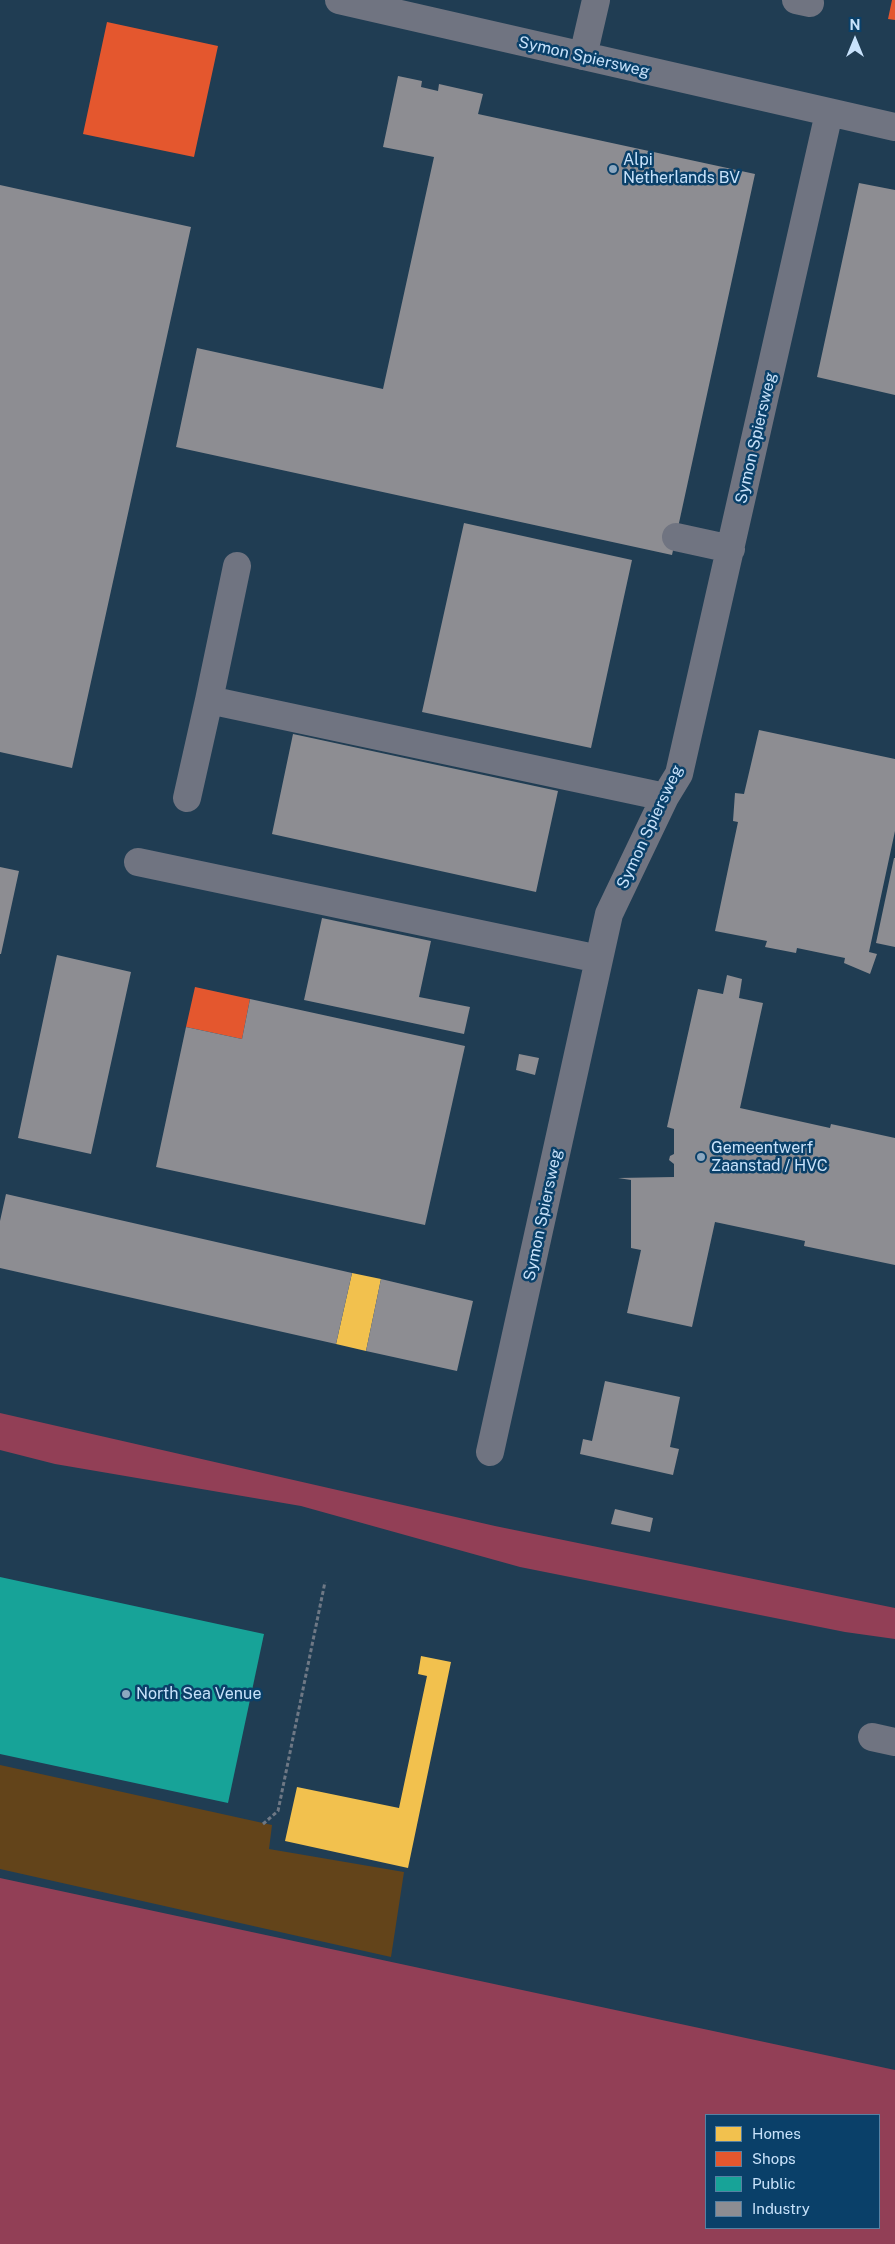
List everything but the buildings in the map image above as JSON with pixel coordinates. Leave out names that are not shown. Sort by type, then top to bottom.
[{"type":"street","name":"Symon Spiersweg","points":[[339,0],[895,127]]},
{"type":"street","points":[[583,56],[596,0]]},
{"type":"street","name":"Symon Spiersweg","points":[[490,1452],[609,914],[678,774],[731,549],[829,113]]},
{"type":"street","points":[[676,537],[731,549]]},
{"type":"street","points":[[188,798],[237,566]]},
{"type":"street","points":[[208,700],[665,797]]},
{"type":"street","points":[[138,862],[599,959]]},
{"type":"path","points":[[263,1824],[278,1811],[325,1582]]},
{"type":"shaded area","points":[[0,1413],[495,1526],[895,1608],[895,1639],[845,1632],[520,1567],[301,1506],[55,1464],[0,1450]]},
{"type":"shaded area","points":[[0,1765],[272,1825],[269,1849],[404,1872],[391,1957],[0,1869]]},
{"type":"shaded area","points":[[0,1878],[895,2070],[895,2244],[0,2244]]},
{"type":"place","name":"Alpi Netherlands BV","points":[[613,169]]},
{"type":"place","name":"Gemeentwerf Zaanstad / HVC","points":[[701,1157]]},
{"type":"place","name":"North Sea Venue","points":[[126,1694]]}]
